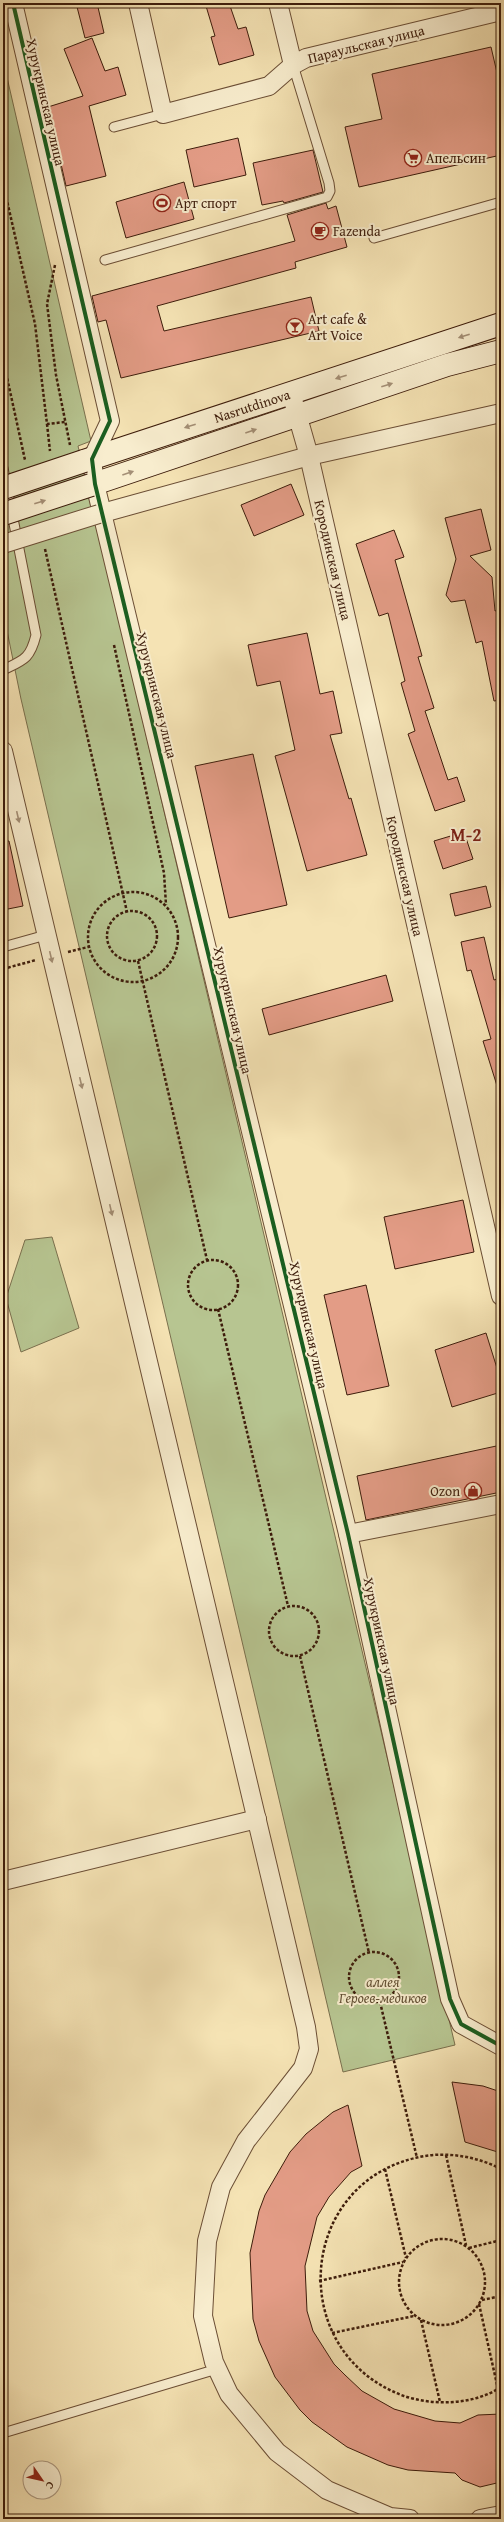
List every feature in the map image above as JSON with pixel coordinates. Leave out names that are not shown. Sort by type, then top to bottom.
[{"type":"main road","name":"Nasrutdinova","points":[[3,488],[501,324]]},
{"type":"main road","name":"Nasrutdinova","points":[[3,514],[447,365],[501,351]]},
{"type":"street","name":"Хурукринская улица","points":[[13,3],[110,421],[88,460],[93,484],[348,1534],[450,1999],[461,2024],[501,2046]]},
{"type":"street","points":[[138,3],[163,114]]},
{"type":"street","points":[[278,3],[293,65]]},
{"type":"street","name":"Параульская улица","points":[[163,114],[269,86],[293,65],[306,58],[501,11]]},
{"type":"street","name":"Кородинская улица","points":[[291,393],[296,415],[309,456],[501,1296]]},
{"type":"street","points":[[3,544],[101,514],[309,456],[501,413]]},
{"type":"street","points":[[3,751],[257,1819],[306,2027],[309,2049],[303,2068],[246,2141],[221,2187],[207,2241],[203,2316],[217,2369],[229,2394],[277,2452],[328,2490],[390,2517],[410,2519]]},
{"type":"street","points":[[348,1534],[501,1504]]},
{"type":"street","points":[[3,1881],[257,1819]]},
{"type":"street","points":[[480,2519],[501,2515]]},
{"type":"lane","points":[[105,260],[327,198],[330,191],[329,183],[293,65]]},
{"type":"lane","points":[[114,127],[163,114]]},
{"type":"lane","points":[[374,238],[501,202]]},
{"type":"lane","points":[[3,468],[36,635],[32,649],[26,659],[3,670]]},
{"type":"lane","points":[[3,947],[46,935]]},
{"type":"lane","points":[[3,2433],[217,2369]]},
{"type":"path","points":[[3,183],[35,324],[50,450],[44,453]]},
{"type":"path","points":[[56,261],[47,304],[68,438]]},
{"type":"path","points":[[3,359],[26,467]]},
{"type":"path","points":[[47,424],[65,422]]},
{"type":"path","points":[[25,459],[31,457]]},
{"type":"path","points":[[44,544],[127,912]]},
{"type":"path","points":[[113,638],[164,873],[166,905]]},
{"type":"path","points":[[138,891],[154,896],[166,905],[175,919],[177,926],[178,934],[176,950],[169,964],[157,975],[142,981],[125,982],[108,975],[96,963],[88,947],[88,929],[94,912],[106,899],[122,892],[138,891]]},
{"type":"path","points":[[137,911],[146,915],[153,922],[157,931],[157,940],[154,950],[147,957],[138,961],[128,962],[119,958],[112,952],[108,942],[107,933],[110,923],[117,916],[127,912],[137,911]]},
{"type":"path","points":[[138,961],[207,1260]]},
{"type":"path","points":[[217,1259],[226,1263],[233,1270],[237,1279],[238,1289],[234,1298],[228,1305],[218,1309],[209,1310],[199,1306],[192,1300],[188,1291],[187,1281],[191,1272],[198,1264],[207,1260],[217,1259]]},
{"type":"path","points":[[218,1309],[288,1606]]},
{"type":"path","points":[[288,1606],[298,1606],[307,1610],[314,1616],[318,1626],[319,1635],[315,1645],[309,1652],[300,1656],[290,1656],[281,1653],[273,1646],[269,1638],[269,1628],[272,1618],[279,1611],[288,1606]]},
{"type":"path","points":[[300,1656],[369,1952]]},
{"type":"path","points":[[369,1952],[379,1952],[388,1956],[395,1962],[399,1971],[399,1981],[396,1990],[389,1998],[380,2002],[371,2002],[361,1999],[354,1992],[350,1983],[349,1974],[352,1964],[369,1952]]},
{"type":"path","points":[[380,2002],[417,2158]]},
{"type":"path","points":[[446,2155],[466,2245]]},
{"type":"path","points":[[479,2304],[500,2388],[480,2397],[440,2402],[414,2399],[388,2390],[365,2375],[346,2356],[332,2333],[325,2316],[319,2282],[322,2254],[330,2228],[344,2204],[363,2185],[385,2169],[417,2158],[446,2155],[474,2158],[501,2169]]},
{"type":"path","points":[[385,2169],[406,2258]]},
{"type":"path","points":[[433,2239],[452,2239],[466,2245],[469,2248],[480,2260],[486,2278],[484,2296],[475,2312],[460,2322],[442,2326],[421,2320],[409,2311],[400,2296],[398,2277],[406,2258],[416,2246],[433,2239]]},
{"type":"path","points":[[469,2248],[501,2240]]},
{"type":"path","points":[[319,2282],[404,2262]]},
{"type":"path","points":[[481,2300],[501,2296]]},
{"type":"path","points":[[332,2333],[415,2316]]},
{"type":"path","points":[[421,2320],[440,2402]]},
{"type":"green space","name":"аллея Героев-медиков","points":[[3,60],[91,441],[78,446],[455,2045],[343,2072],[21,699],[3,611]]},
{"type":"green space","points":[[52,1237],[79,1328],[21,1352],[6,1298],[25,1240]]},
{"type":"building","points":[[76,3],[97,3],[104,33],[85,38]]},
{"type":"building","points":[[217,3],[229,3],[238,29],[246,27],[254,55],[219,65],[211,37],[215,36],[206,6]]},
{"type":"building","points":[[92,38],[105,71],[118,67],[126,95],[89,106],[106,176],[66,186],[48,107],[83,96],[64,49]]},
{"type":"building","points":[[491,47],[501,90],[501,155],[359,187],[345,127],[382,119],[372,74]]},
{"type":"building","points":[[238,138],[246,175],[194,187],[186,150]]},
{"type":"building","points":[[313,150],[323,192],[284,203],[283,201],[262,205],[253,163]]},
{"type":"building","points":[[184,182],[194,219],[126,238],[116,202]]},
{"type":"building","points":[[326,203],[328,209],[336,206],[347,247],[295,262],[296,268],[157,306],[164,331],[311,297],[319,331],[121,378],[106,320],[98,322],[92,296],[295,241],[287,215]]},
{"type":"building","points":[[291,484],[304,515],[254,536],[241,505]]},
{"type":"building","points":[[481,509],[491,550],[470,556],[492,577],[495,611],[501,609],[501,700],[494,701],[482,641],[476,643],[465,600],[451,602],[446,595],[456,559],[445,518]]},
{"type":"building","points":[[394,530],[404,557],[395,560],[422,656],[418,657],[434,708],[425,711],[448,780],[457,777],[465,801],[435,811],[408,734],[415,731],[401,683],[405,681],[388,613],[379,616],[356,544]]},
{"type":"building","points":[[307,633],[320,694],[333,691],[342,733],[330,735],[349,799],[351,798],[367,855],[307,871],[275,756],[295,750],[280,681],[257,686],[248,645]]},
{"type":"building","points":[[253,754],[287,905],[229,918],[195,766]]},
{"type":"building","points":[[464,832],[473,859],[443,869],[434,841]]},
{"type":"building","points":[[3,841],[9,841],[23,906],[3,910]]},
{"type":"building","points":[[486,886],[491,907],[455,916],[450,894]]},
{"type":"building","points":[[484,937],[494,980],[501,978],[501,1089],[498,1089],[483,1041],[491,1039],[471,970],[467,971],[461,942]]},
{"type":"building","points":[[386,975],[393,1001],[269,1035],[262,1009]]},
{"type":"building","points":[[463,1200],[474,1252],[395,1269],[384,1217]]},
{"type":"building","points":[[366,1285],[389,1386],[347,1395],[324,1295]]},
{"type":"building","points":[[486,1333],[501,1381],[501,1392],[452,1407],[435,1350]]},
{"type":"building","points":[[501,1445],[501,1492],[366,1520],[357,1476]]},
{"type":"building","points":[[452,2082],[483,2086],[501,2092],[501,2153],[465,2142]]},
{"type":"building","points":[[348,2105],[362,2166],[351,2172],[329,2197],[317,2217],[305,2266],[307,2311],[313,2331],[334,2364],[345,2375],[362,2391],[394,2409],[435,2421],[460,2423],[478,2415],[501,2414],[501,2482],[480,2487],[462,2480],[455,2473],[408,2470],[388,2465],[347,2447],[312,2422],[300,2410],[275,2377],[259,2341],[253,2319],[250,2253],[259,2211],[265,2195],[290,2152],[306,2134],[333,2112]]},
{"type":"cycle path","points":[[13,3],[110,421],[92,459],[95,484],[348,1534],[450,1999],[461,2024],[501,2046]]},
{"type":"place","name":"Апельсин","points":[[413,158]]},
{"type":"place","name":"Арт спорт","points":[[162,203]]},
{"type":"place","name":"Fazenda","points":[[320,231]]},
{"type":"place","name":"Art cafe & Art Voice","points":[[295,327]]},
{"type":"place","name":"Ozon","points":[[473,1491]]},
{"type":"district","name":"М-2","points":[[466,834]]}]
